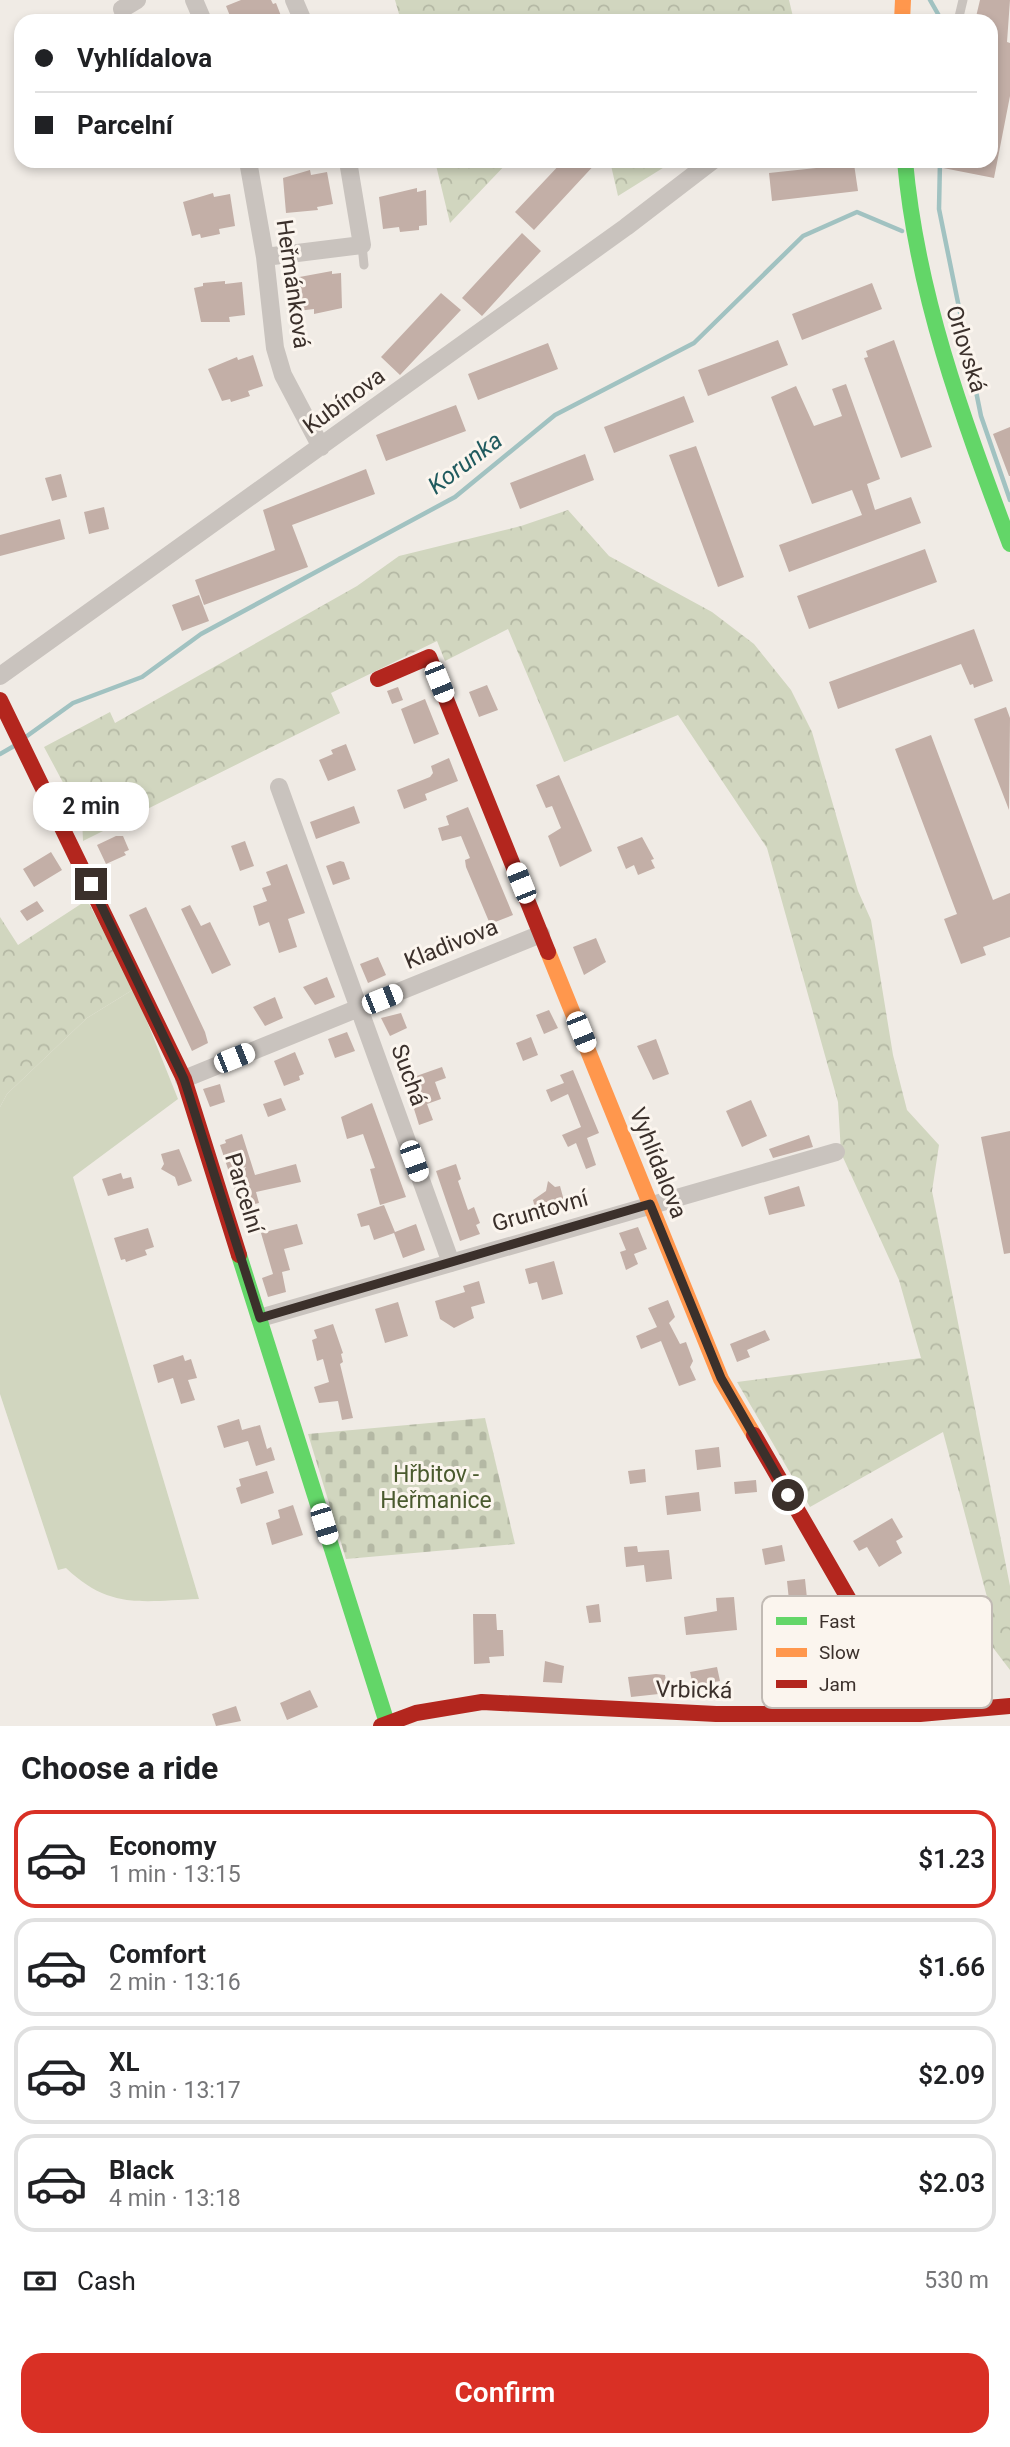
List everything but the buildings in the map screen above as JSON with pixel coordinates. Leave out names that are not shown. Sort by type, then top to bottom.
[{"type":"street","name":"Heřmánková","points":[[249,168],[265,257],[275,348],[282,375],[321,447]]},
{"type":"street","points":[[265,257],[362,245],[349,168]]},
{"type":"street","name":"Kubínova","points":[[0,676],[626,227],[703,168]]},
{"type":"street","name":"Orlovská","points":[[905,168],[908,208],[922,282],[954,389],[1010,544]]},
{"type":"street","name":"Vyhlídalova","points":[[378,680],[429,657],[721,1378],[847,1596]]},
{"type":"street","name":"Parcelní","points":[[0,700],[184,1079],[384,1725]]},
{"type":"street","name":"Suchá","points":[[279,787],[450,1262]]},
{"type":"street","name":"Kladivova","points":[[184,1079],[541,934]]},
{"type":"street","name":"Gruntovní","points":[[260,1318],[835,1152]]},
{"type":"street","name":"Vrbická","points":[[384,1725],[439,1705],[498,1700],[650,1713],[969,1713],[1010,1706]]},
{"type":"street","name":"Vyhlídalova","points":[[912,1708],[915,1714]]},
{"type":"lane","points":[[362,245],[363,265]]},
{"type":"green space","points":[[395,0],[789,0],[792,14],[399,14]]},
{"type":"green space","points":[[437,168],[502,168],[450,223]]},
{"type":"green space","points":[[612,168],[663,168],[618,196]]},
{"type":"green space","points":[[568,510],[609,556],[712,612],[754,644],[791,690],[812,732],[858,891],[871,920],[893,1055],[907,1110],[939,1145],[932,1191],[1010,1586],[1010,1670],[992,1646],[992,1596],[987,1596],[943,1432],[810,1507],[737,1382],[921,1358],[899,1280],[841,1153],[838,1102],[767,848],[678,715],[564,762],[508,629],[445,661],[437,641],[331,693],[340,713],[83,841],[82,818],[44,747],[110,712],[115,723],[357,586],[399,556],[521,526]]},
{"type":"green space","points":[[87,900],[134,989],[87,1018],[7,1094],[0,1107],[0,917],[18,945]]},
{"type":"green space","points":[[134,989],[178,1099],[73,1177],[199,1599],[143,1601],[112,1597],[97,1591],[66,1568],[58,1570],[0,1394],[0,1107],[7,1094],[87,1018]]},
{"type":"green space","name":"Hřbitov - Heřmanice","points":[[485,1418],[515,1544],[346,1559],[308,1434]]},
{"type":"waterway","points":[[930,0],[938,14]]},
{"type":"waterway","name":"Korunka","points":[[940,168],[939,209],[981,416],[1010,500]]},
{"type":"waterway","name":"Korunka","points":[[27,736],[73,703],[142,677],[201,634],[455,497],[555,415],[694,343],[803,236],[857,212],[902,231]]},
{"type":"waterway","name":"Korunka","points":[[0,754],[14,746]]},
{"type":"traffic: fast","points":[[906,168],[920,260],[944,356],[1010,544]]},
{"type":"traffic: fast","points":[[239,1255],[387,1723]]},
{"type":"traffic: slow","points":[[902,14],[903,0]]},
{"type":"traffic: slow","points":[[548,952],[721,1379],[754,1435]]},
{"type":"traffic: jam","points":[[378,679],[429,657],[548,952]]},
{"type":"traffic: jam","points":[[0,700],[184,1079],[239,1255]]},
{"type":"traffic: jam","points":[[754,1435],[847,1596]]},
{"type":"traffic: jam","points":[[381,1726],[416,1713],[482,1702],[716,1714],[920,1714],[988,1708]]},
{"type":"traffic: jam","points":[[992,1708],[1010,1706]]},
{"type":"traffic: jam","points":[[912,1708],[915,1714]]},
{"type":"route","points":[[91,884],[184,1079],[260,1318],[650,1204],[721,1378],[788,1495]]}]
